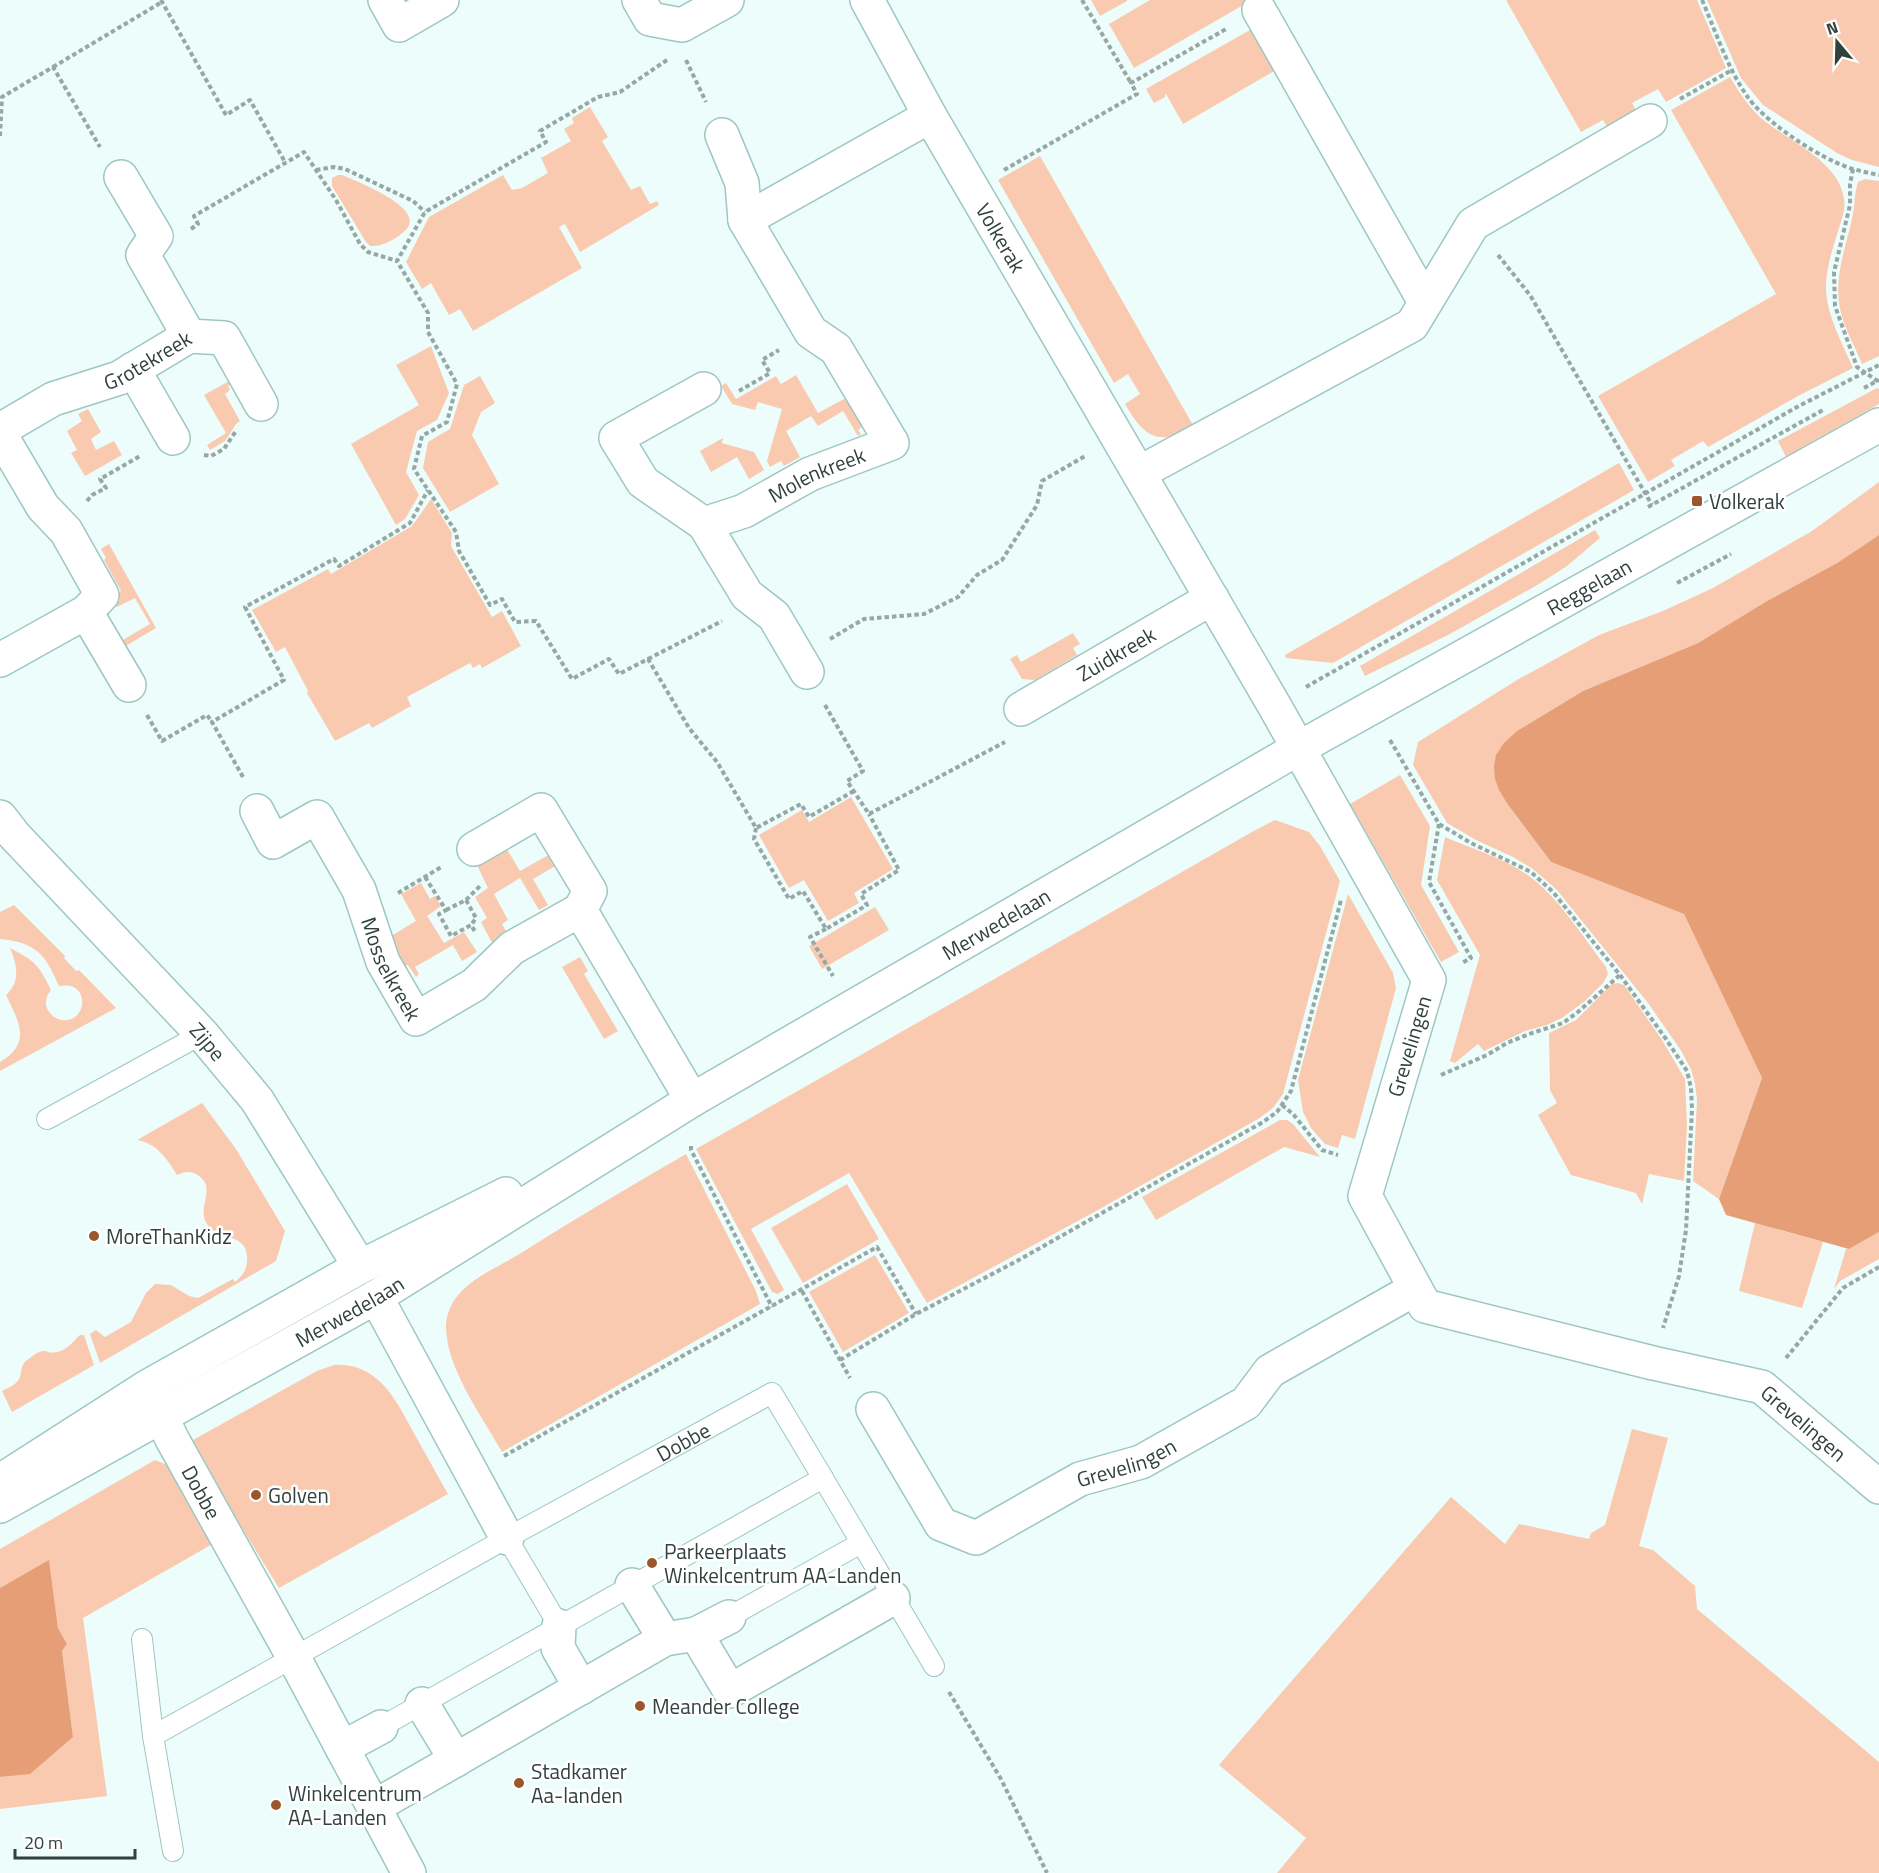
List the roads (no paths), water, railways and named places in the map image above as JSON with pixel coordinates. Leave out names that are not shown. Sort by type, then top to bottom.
[{"type":"street","points":[[385,0],[399,25],[442,0]]},
{"type":"street","points":[[639,0],[650,19],[682,38],[727,0]]},
{"type":"street","name":"Volkerak","points":[[867,0],[930,116],[1299,748]]},
{"type":"street","points":[[1259,10],[1425,302]]},
{"type":"street","points":[[745,220],[930,116]]},
{"type":"street","points":[[1139,474],[1412,325],[1473,224],[1650,121]]},
{"type":"street","name":"Molenkreek","points":[[704,524],[744,511],[810,474],[892,443],[836,349],[811,332],[745,220],[742,183],[722,135]]},
{"type":"street","name":"Grotekreek","points":[[0,430],[53,399],[119,378],[189,336],[143,255],[156,236],[121,177]]},
{"type":"street","points":[[189,336],[224,338],[261,404]]},
{"type":"street","points":[[133,369],[173,438]]},
{"type":"street","points":[[704,389],[616,438],[643,482],[704,524],[747,595],[774,616],[803,665]]},
{"type":"street","name":"Reggelaan","points":[[1299,748],[1879,425]]},
{"type":"street","points":[[0,434],[43,507],[66,531],[102,595],[86,612],[0,660]]},
{"type":"street","name":"Zuidkreek","points":[[1021,709],[1212,598]]},
{"type":"street","points":[[86,612],[129,685]]},
{"type":"street","name":"Grevelingen","points":[[1299,748],[1429,980],[1365,1196],[1425,1306],[1653,1363],[1762,1387],[1879,1486]]},
{"type":"street","name":"Merwedelaan","points":[[0,1506],[376,1297],[692,1100],[1299,748]]},
{"type":"street","points":[[474,849],[541,810],[590,891],[580,910],[692,1100]]},
{"type":"street","name":"Mosselkreek","points":[[257,811],[273,842],[317,817],[359,890],[383,962],[416,1019],[474,985],[512,948],[580,910]]},
{"type":"street","name":"Zijpe","points":[[0,817],[202,1034],[257,1100],[360,1267],[376,1297]]},
{"type":"street","name":"Merwedelaan","points":[[0,1481],[147,1387],[360,1267],[692,1100]]},
{"type":"street","name":"Grevelingen","points":[[873,1410],[941,1524],[976,1538],[1080,1479],[1141,1462],[1246,1403],[1270,1371],[1415,1289]]},
{"type":"street","points":[[376,1297],[507,1538]]},
{"type":"street","name":"Dobbe","points":[[147,1387],[161,1418],[294,1658],[409,1873]]},
{"type":"street","points":[[632,1585],[665,1640]]},
{"type":"street","points":[[696,1634],[730,1691],[893,1598]]},
{"type":"street","points":[[374,1807],[665,1640],[696,1634],[729,1617]]},
{"type":"street","points":[[559,1626],[558,1648],[581,1688]]},
{"type":"street","points":[[422,1704],[456,1760]]},
{"type":"street","points":[[342,1749],[381,1727]]},
{"type":"lane","points":[[47,1119],[202,1034]]},
{"type":"lane","name":"Dobbe","points":[[153,1736],[772,1393],[934,1666]]},
{"type":"lane","points":[[381,1727],[823,1478]]},
{"type":"lane","points":[[507,1538],[559,1626]]},
{"type":"lane","points":[[729,1617],[861,1543]]},
{"type":"lane","points":[[142,1639],[153,1736],[173,1851]]},
{"type":"place","name":"Volkerak","points":[[1697,501]]},
{"type":"place","name":"MoreThanKidz","points":[[94,1236]]},
{"type":"place","name":"Golven","points":[[256,1495]]},
{"type":"place","name":"Parkeerplaats Winkelcentrum AA-Landen","points":[[652,1563]]},
{"type":"place","name":"Meander College","points":[[640,1706]]},
{"type":"place","name":"Stadkamer Aa-landen","points":[[519,1783]]},
{"type":"place","name":"Winkelcentrum AA-Landen","points":[[276,1805]]}]
